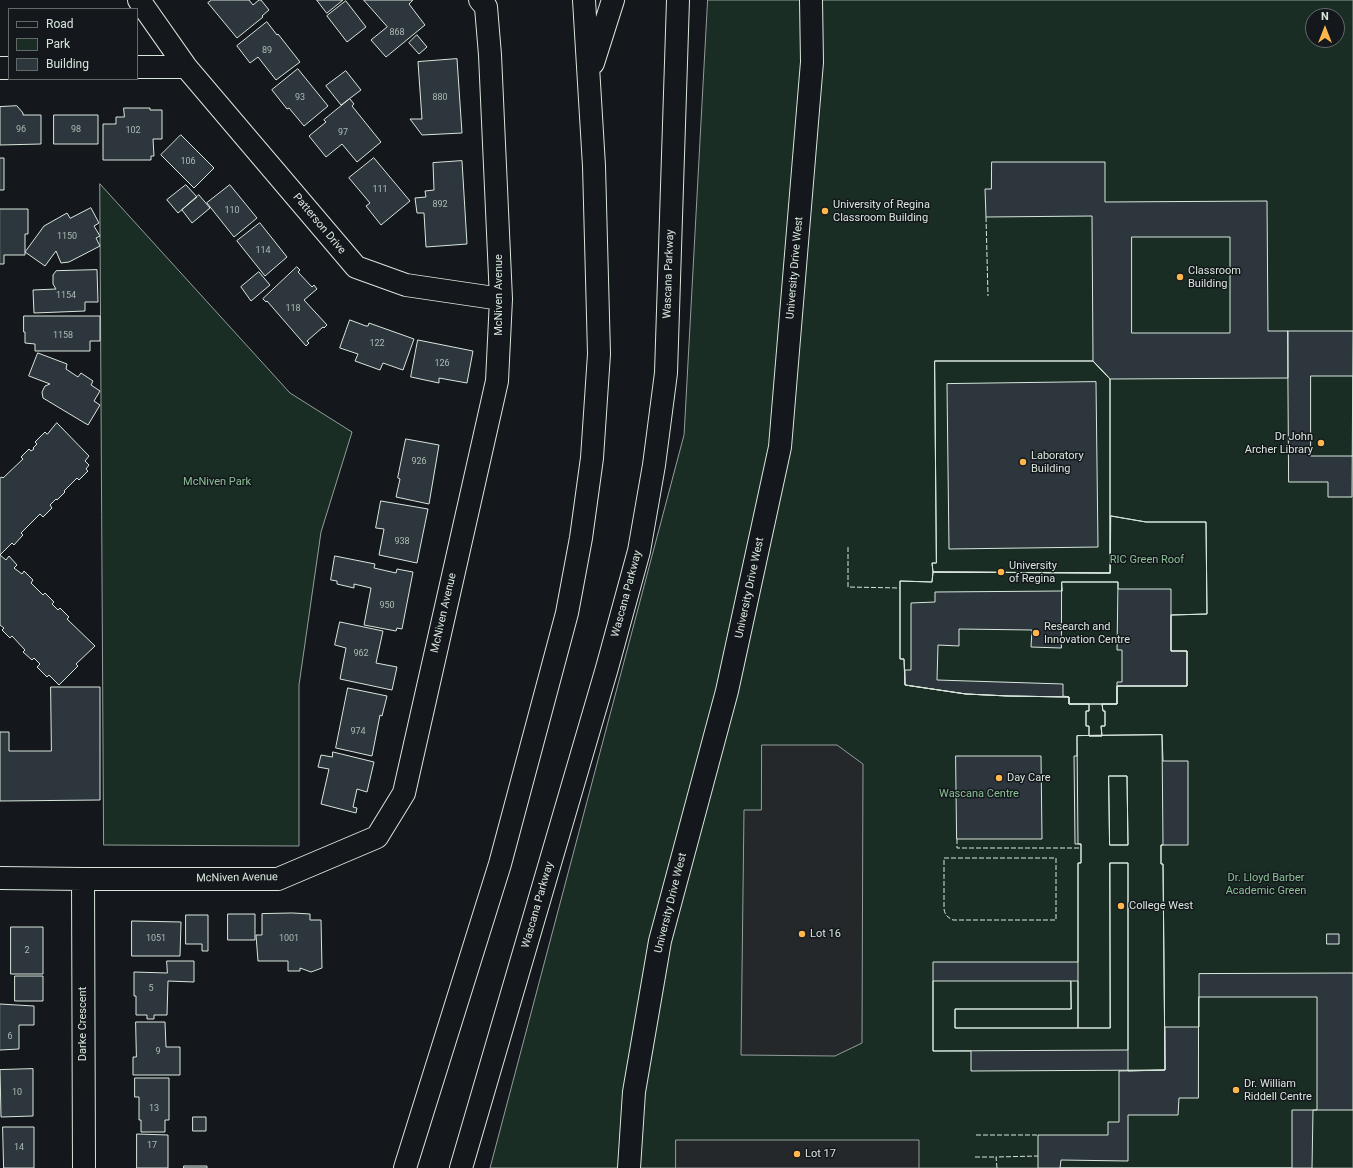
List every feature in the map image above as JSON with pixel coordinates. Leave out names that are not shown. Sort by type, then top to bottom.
[{"type":"street","name":"Patterson Drive","points":[[138,0],[186,67],[356,267],[406,285],[501,298]]},
{"type":"street","name":"McNiven Avenue","points":[[0,878],[83,880],[278,879],[377,837],[404,793],[497,381],[501,298],[490,55],[486,7],[480,0]]},
{"type":"street","points":[[405,1168],[500,864],[567,613],[581,538],[592,458],[599,354],[594,166],[584,0]]},
{"type":"street","points":[[589,75],[614,0]]},
{"type":"street","name":"Wascana Parkway","points":[[461,1168],[577,772],[639,551],[654,465],[666,373],[678,0]]},
{"type":"street","name":"University Drive West","points":[[629,1168],[634,1092],[660,941],[727,692],[780,447],[812,62],[811,0]]},
{"type":"street","points":[[138,67],[186,67]]},
{"type":"street","name":"Darke Crescent","points":[[83,880],[84,1168]]},
{"type":"green space","name":"Wascana Centre","points":[[708,0],[1353,0],[1353,1168],[490,1168],[684,435]]},
{"type":"green space","name":"McNiven Park","points":[[100,184],[290,393],[352,432],[321,532],[299,685],[299,846],[104,845]]},
{"type":"shaded area","name":"Lot 16","points":[[762,745],[837,745],[863,764],[862,1043],[835,1056],[741,1055],[744,810],[761,810]]},
{"type":"shaded area","name":"Lot 17","points":[[676,1140],[919,1140],[919,1168],[676,1168]]},
{"type":"building","points":[[212,0],[249,0],[253,5],[261,0],[269,10],[262,16],[263,17],[237,38],[208,3]]},
{"type":"building","points":[[317,0],[343,0],[327,13]]},
{"type":"building","points":[[364,0],[413,0],[409,4],[425,25],[386,57],[371,40],[387,27]]},
{"type":"building","points":[[346,1],[366,27],[347,42],[327,16]]},
{"type":"building","points":[[267,22],[300,62],[276,80],[258,57],[250,63],[237,46]]},
{"type":"building","points":[[417,35],[427,47],[419,54],[409,43]]},
{"type":"building","points":[[457,59],[462,133],[422,135],[410,119],[422,119],[418,62]]},
{"type":"building","points":[[298,69],[328,106],[304,126],[289,108],[287,109],[272,90]]},
{"type":"building","points":[[346,71],[361,90],[341,105],[326,86]]},
{"type":"building","points":[[350,99],[354,104],[352,106],[381,142],[357,162],[342,144],[326,157],[309,136],[326,122],[324,120]]},
{"type":"building","points":[[17,106],[23,115],[41,115],[41,144],[0,145],[0,107]]},
{"type":"building","points":[[124,108],[150,108],[150,110],[162,110],[162,139],[153,139],[154,156],[151,156],[151,160],[103,160],[103,124],[116,124],[116,117],[124,117]]},
{"type":"building","points":[[54,115],[98,115],[98,144],[54,144]]},
{"type":"building","points":[[181,135],[214,168],[194,188],[161,155]]},
{"type":"building","points":[[0,158],[4,158],[4,190],[0,190]]},
{"type":"building","points":[[374,158],[410,201],[381,225],[366,206],[370,203],[349,178]]},
{"type":"building","points":[[462,161],[467,244],[426,247],[424,213],[417,213],[415,198],[426,197],[425,191],[434,190],[433,163]]},
{"type":"building","name":"Classroom Building","points":[[992,162],[1105,162],[1105,202],[1267,201],[1268,331],[1288,331],[1288,378],[1110,379],[1093,361],[1092,216],[986,217],[985,189],[991,189]]},
{"type":"building","points":[[186,185],[197,197],[178,213],[167,200]]},
{"type":"building","points":[[230,185],[257,218],[234,237],[207,203]]},
{"type":"building","points":[[199,195],[210,208],[192,223],[182,210]]},
{"type":"building","points":[[91,208],[99,223],[94,226],[100,236],[96,238],[100,246],[69,262],[61,263],[56,251],[45,266],[25,252],[44,226],[67,213],[70,218]]},
{"type":"building","points":[[0,209],[28,209],[28,234],[25,234],[25,255],[4,255],[4,264],[0,264]]},
{"type":"building","points":[[260,223],[287,257],[265,276],[237,241]]},
{"type":"building","points":[[1132,237],[1230,237],[1230,333],[1132,333]]},
{"type":"building","points":[[297,267],[300,270],[298,272],[312,287],[314,285],[317,289],[304,300],[327,325],[307,341],[309,343],[306,346],[267,301],[266,302],[263,299]]},
{"type":"building","points":[[97,270],[98,302],[85,302],[85,311],[34,313],[33,290],[56,289],[53,284],[53,275],[56,271]]},
{"type":"building","points":[[259,272],[270,285],[251,301],[241,287]]},
{"type":"building","points":[[24,316],[100,316],[100,341],[90,341],[90,351],[35,351],[35,344],[25,343]]},
{"type":"building","points":[[350,320],[366,326],[368,326],[369,323],[414,339],[403,370],[383,363],[380,370],[355,361],[358,354],[340,348]]},
{"type":"building","name":"Dr John Archer Library","points":[[1288,331],[1353,331],[1352,497],[1328,497],[1328,482],[1289,482]]},
{"type":"building","points":[[418,340],[473,351],[467,383],[439,378],[439,383],[411,377]]},
{"type":"building","points":[[38,353],[67,364],[66,369],[78,377],[81,373],[93,381],[91,385],[100,391],[94,401],[100,405],[88,425],[43,398],[42,392],[45,386],[50,384],[29,376]]},
{"type":"building","name":"Laboratory Building","points":[[935,361],[1093,361],[1110,379],[1110,573],[933,572],[932,563],[936,563]]},
{"type":"building","name":"Laboratory Building","points":[[935,361],[1093,361],[1110,379],[1110,573],[933,572],[932,563],[936,563]]},
{"type":"building","points":[[1311,376],[1353,376],[1353,456],[1311,456]]},
{"type":"building","name":"Laboratory Building","points":[[1096,382],[1098,547],[949,549],[947,384]]},
{"type":"building","points":[[57,423],[89,456],[85,461],[89,465],[86,469],[88,471],[79,480],[77,478],[57,500],[56,499],[50,505],[52,508],[43,517],[40,514],[21,533],[23,535],[14,545],[12,543],[0,555],[0,478],[3,478],[23,459],[21,457],[29,449],[31,451],[34,449],[33,448],[37,444],[35,442],[45,432],[47,434]]},
{"type":"building","points":[[406,439],[439,445],[429,504],[396,497],[400,479],[398,478]]},
{"type":"building","points":[[381,501],[428,509],[417,563],[379,555],[384,529],[376,528]]},
{"type":"building","name":"Research and Innovation Centre","points":[[1111,516],[1146,522],[1206,522],[1207,614],[1171,615],[1171,651],[1187,651],[1187,686],[1117,686],[1117,704],[1102,704],[1103,711],[1105,711],[1105,726],[1101,726],[1102,736],[1089,736],[1089,726],[1086,726],[1086,711],[1089,711],[1089,704],[1069,704],[1069,697],[966,694],[905,685],[904,659],[900,659],[900,581],[932,582],[933,572],[1110,573]]},
{"type":"building","name":"Research and Innovation Centre","points":[[1111,516],[1146,522],[1206,522],[1207,614],[1171,615],[1171,651],[1187,651],[1187,686],[1117,686],[1117,704],[1102,704],[1103,711],[1105,711],[1105,726],[1101,726],[1102,736],[1089,736],[1089,726],[1086,726],[1086,711],[1089,711],[1089,704],[1069,704],[1069,697],[966,694],[905,685],[904,659],[900,659],[900,581],[932,582],[933,572],[1110,573]]},
{"type":"building","points":[[0,555],[6,560],[9,556],[17,565],[14,568],[22,574],[24,571],[33,580],[31,583],[43,595],[45,593],[54,602],[52,604],[58,610],[60,608],[69,617],[67,619],[95,646],[76,664],[78,666],[59,685],[49,675],[47,677],[37,667],[40,664],[34,658],[32,660],[23,652],[25,650],[12,636],[10,638],[2,630],[4,628],[0,625]]},
{"type":"building","points":[[335,556],[375,564],[374,568],[396,573],[397,569],[413,572],[402,629],[397,628],[396,631],[364,625],[371,588],[354,584],[354,588],[337,584],[337,581],[331,580]]},
{"type":"building","name":"Research and Innovation Centre","points":[[1062,582],[1118,582],[1118,589],[1171,589],[1171,651],[1187,651],[1187,686],[1117,686],[1117,704],[1069,704],[1069,697],[966,694],[905,685],[905,670],[911,670],[911,603],[935,602],[935,592],[1062,591]]},
{"type":"building","points":[[1062,582],[1118,582],[1117,650],[1122,650],[1122,682],[1117,682],[1117,704],[1069,704],[1069,697],[1063,696],[1063,684],[937,680],[938,645],[959,646],[959,629],[1032,630],[1031,647],[1061,648]]},
{"type":"building","points":[[340,622],[383,631],[376,663],[397,667],[392,690],[340,679],[346,648],[335,645]]},
{"type":"building","points":[[51,687],[100,687],[100,800],[0,801],[0,732],[9,732],[9,751],[51,751]]},
{"type":"building","points":[[348,688],[387,696],[382,716],[380,715],[372,756],[336,748]]},
{"type":"building","points":[[1162,735],[1163,845],[1161,845],[1161,864],[1163,864],[1165,1070],[1128,1071],[1128,863],[1110,863],[1110,1028],[1078,1028],[1078,863],[1081,863],[1081,844],[1078,844],[1077,736]],"holes":[[[1109,776],[1127,776],[1128,845],[1110,845]]]},
{"type":"building","name":"College West","points":[[1162,735],[1163,761],[1188,761],[1188,845],[1161,845],[1161,864],[1163,864],[1165,1070],[971,1071],[971,1051],[933,1051],[933,962],[1078,962],[1078,863],[1081,863],[1081,844],[1075,844],[1074,756],[1077,756],[1077,736]]},
{"type":"building","points":[[333,752],[374,762],[367,792],[357,789],[353,807],[357,808],[356,813],[321,804],[329,769],[318,767],[321,755],[332,757]]},
{"type":"building","name":"Day Care","points":[[956,756],[1041,756],[1042,839],[957,839]]},
{"type":"building","points":[[1109,776],[1127,776],[1128,845],[1110,845]]},
{"type":"building","points":[[1110,863],[1128,863],[1128,1050],[933,1051],[933,981],[1071,981],[1071,1009],[955,1009],[955,1028],[1110,1028]]},
{"type":"building","points":[[228,914],[255,914],[255,940],[228,940]]},
{"type":"building","points":[[262,914],[310,914],[310,920],[321,920],[322,968],[311,972],[300,968],[300,971],[288,971],[288,961],[258,961],[256,935],[262,935]]},
{"type":"building","points":[[186,915],[208,915],[208,951],[202,951],[202,944],[186,944]]},
{"type":"building","points":[[132,921],[181,922],[180,956],[132,956]]},
{"type":"building","points":[[11,927],[43,927],[43,974],[11,974]]},
{"type":"building","points":[[1327,934],[1339,934],[1339,944],[1327,944]]},
{"type":"building","points":[[167,961],[194,961],[194,982],[168,981],[167,1015],[154,1015],[154,1019],[147,1019],[147,1015],[136,1015],[134,972],[167,973]]},
{"type":"building","name":"Dr. William Riddell Centre","points":[[1353,973],[1353,1110],[1313,1110],[1312,1168],[1038,1168],[1038,1135],[1108,1135],[1108,1122],[1119,1122],[1119,1071],[1165,1070],[1165,1027],[1199,1027],[1199,974]]},
{"type":"building","points":[[15,976],[43,976],[43,1001],[15,1001]]},
{"type":"building","points":[[1071,981],[1078,981],[1078,1028],[955,1028],[955,1009],[1071,1009]]},
{"type":"building","points":[[1199,997],[1317,997],[1317,1110],[1292,1110],[1292,1168],[1060,1168],[1061,1160],[1128,1161],[1128,1115],[1178,1115],[1179,1098],[1198,1098]]},
{"type":"building","points":[[0,1004],[34,1006],[34,1025],[19,1025],[19,1049],[0,1050]]},
{"type":"building","points":[[136,1022],[165,1022],[166,1047],[180,1047],[180,1075],[133,1075],[133,1057],[136,1057]]},
{"type":"building","points":[[33,1069],[33,1116],[1,1117],[0,1070]]},
{"type":"building","points":[[135,1078],[169,1078],[169,1120],[165,1120],[165,1132],[141,1132],[141,1120],[139,1120],[139,1097],[135,1097]]},
{"type":"building","points":[[193,1117],[206,1117],[206,1131],[193,1131]]},
{"type":"building","points":[[3,1127],[34,1127],[34,1168],[4,1168]]},
{"type":"building","points":[[137,1134],[168,1135],[168,1168],[137,1168]]},
{"type":"building","points":[[184,1166],[207,1166],[207,1168],[184,1168]]},
{"type":"fence","points":[[986,217],[988,296]]},
{"type":"fence","points":[[848,547],[848,587],[900,588]]},
{"type":"fence","points":[[957,839],[957,848],[1081,848]]},
{"type":"fence","points":[[944,858],[1056,858],[1056,920],[951,919],[948,917],[944,909],[944,858]]},
{"type":"fence","points":[[976,1135],[1038,1135]]},
{"type":"fence","points":[[997,1168],[996,1157],[1038,1156]]},
{"type":"fence","points":[[975,1157],[996,1157]]},
{"type":"place","name":"University of Regina Classroom Building","points":[[825,211]]},
{"type":"place","name":"Classroom Building","points":[[1180,277]]},
{"type":"place","name":"Dr John Archer Library","points":[[1321,443]]},
{"type":"place","name":"Laboratory Building","points":[[1023,462]]},
{"type":"place","name":"University of Regina","points":[[1001,572]]},
{"type":"place","name":"Research and Innovation Centre","points":[[1036,633]]},
{"type":"place","name":"Day Care","points":[[999,778]]},
{"type":"place","name":"College West","points":[[1121,906]]},
{"type":"place","name":"Lot 16","points":[[802,934]]},
{"type":"place","name":"Dr. William Riddell Centre","points":[[1236,1090]]},
{"type":"place","name":"Lot 17","points":[[797,1154]]},
{"type":"park label","name":"RIC Green Roof","points":[[1147,560]]},
{"type":"park label","name":"Dr. Lloyd Barber Academic Green","points":[[1266,884]]}]
